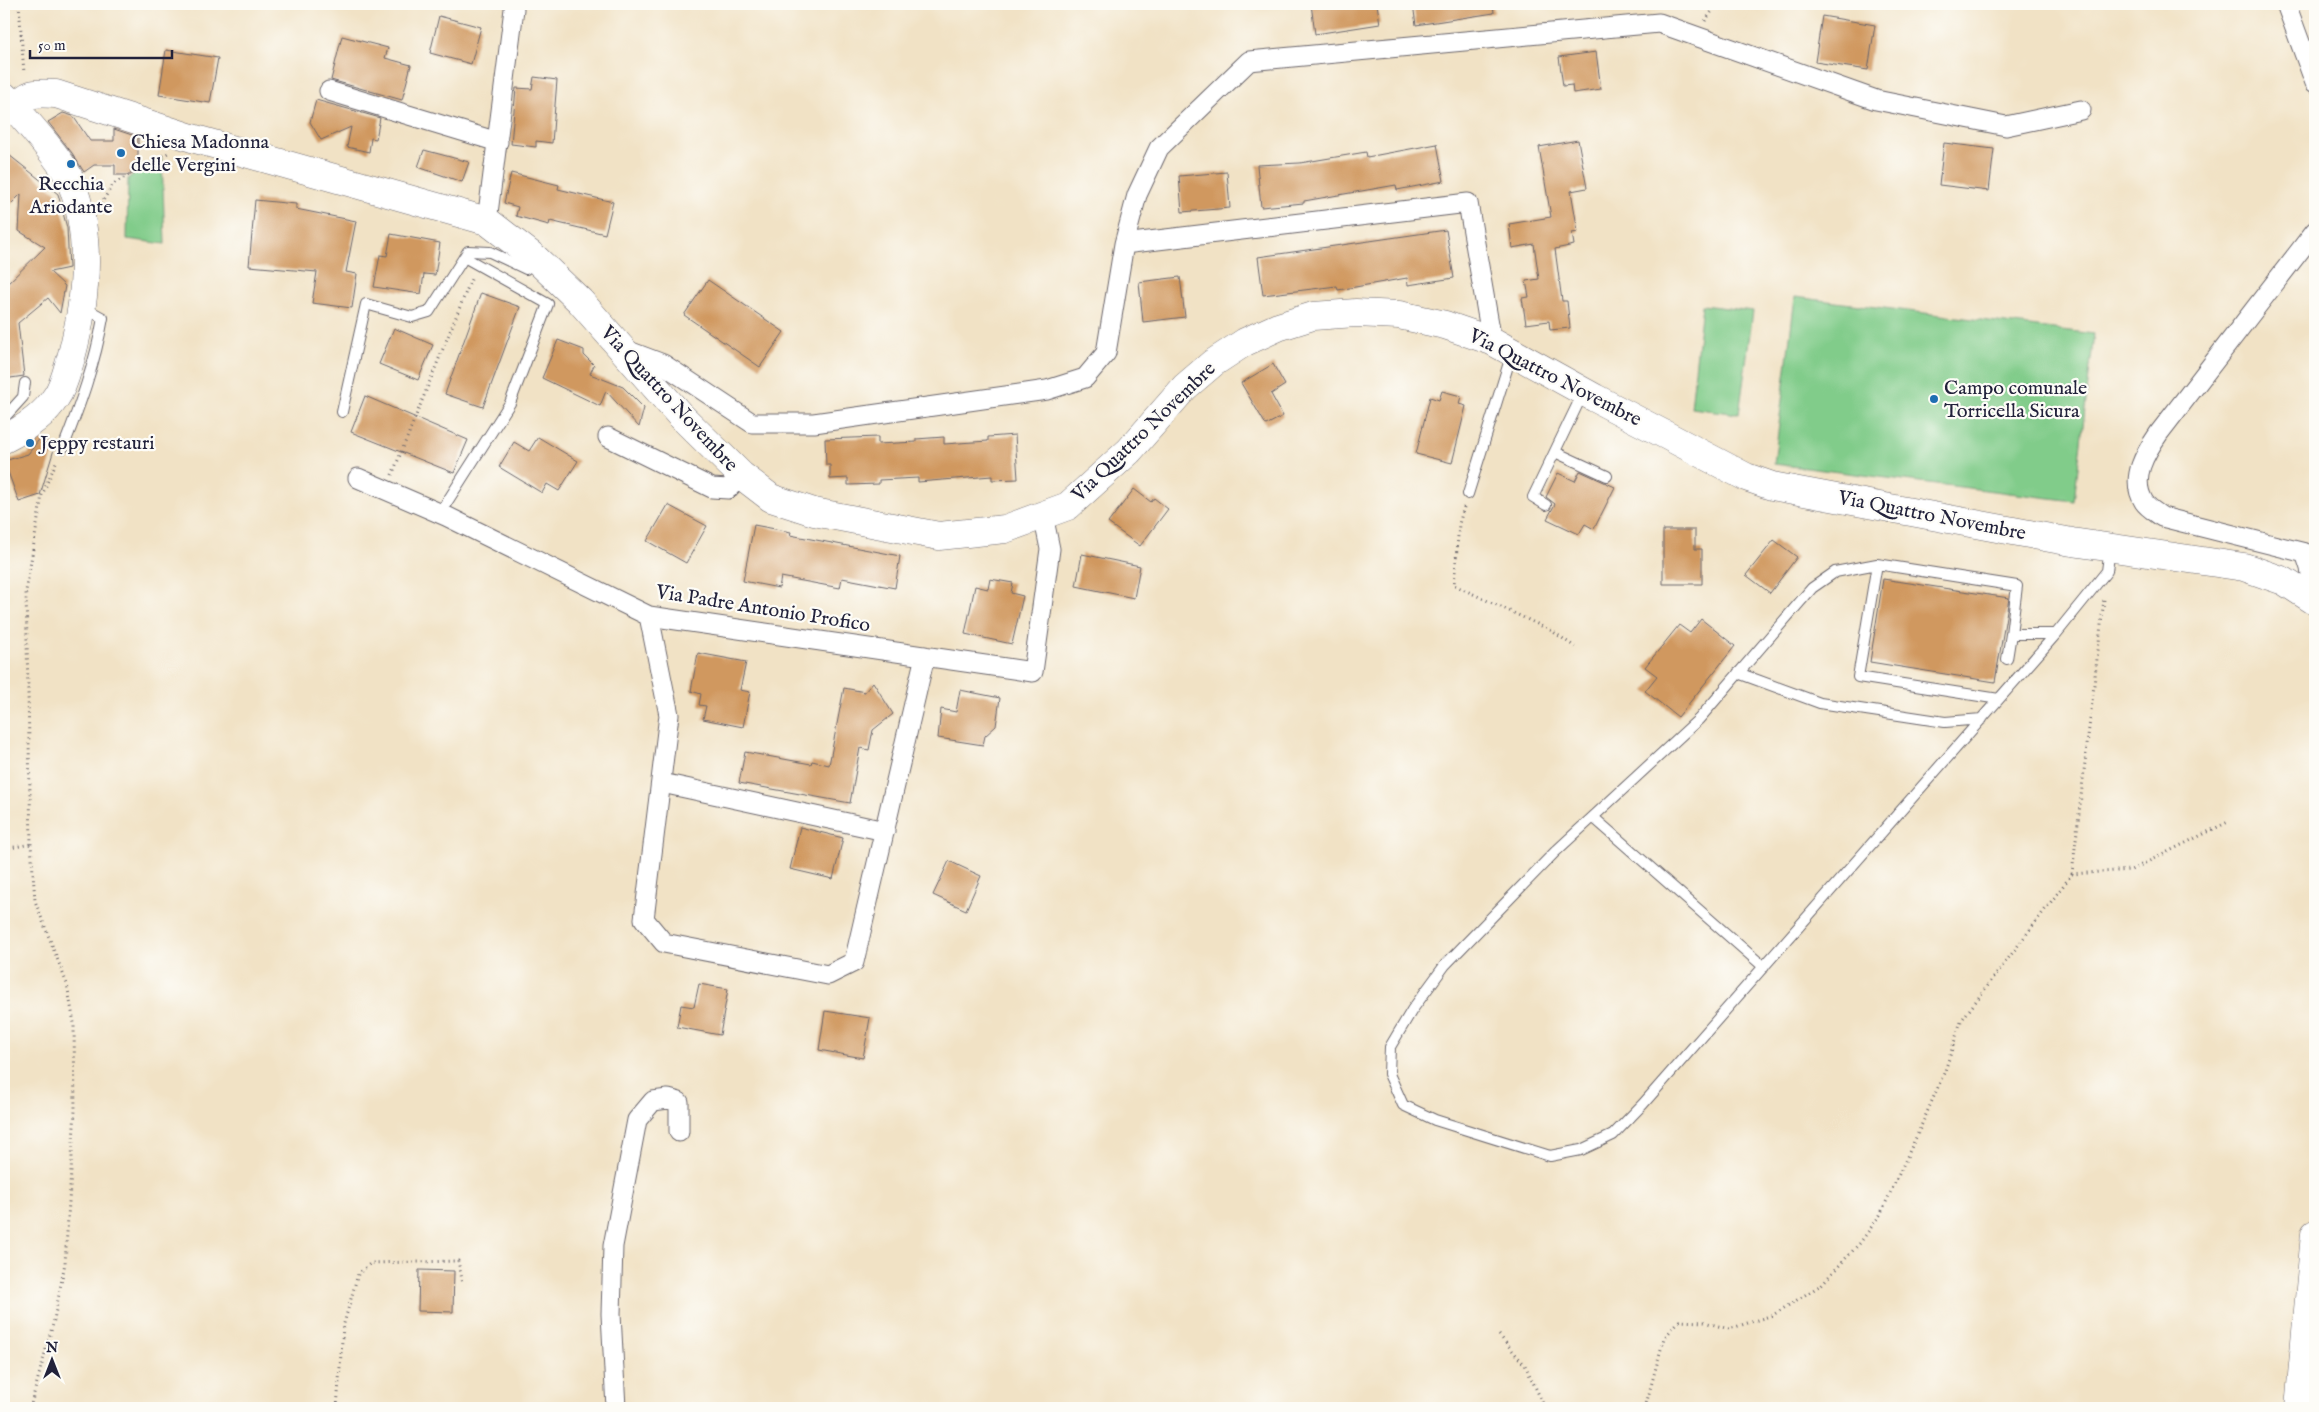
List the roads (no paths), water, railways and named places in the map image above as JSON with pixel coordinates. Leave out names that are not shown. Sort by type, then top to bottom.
[{"type":"main road","name":"Via Quattro Novembre","points":[[12,103],[37,93],[56,94],[187,136],[487,221],[536,258],[580,301],[710,447],[740,475],[771,498],[814,512],[939,536],[1005,529],[1068,506],[1129,451],[1185,387],[1214,363],[1245,342],[1278,327],[1312,316],[1356,313],[1399,315],[1445,325],[1502,346],[1584,392],[1746,477],[1772,486],[1947,520],[2108,559],[2244,566],[2284,581],[2314,600]]},
{"type":"main road","points":[[4,439],[34,422],[57,397],[70,358],[82,306],[86,261],[76,197],[71,180],[12,103]]},
{"type":"main road","points":[[2299,1408],[2315,1234]]},
{"type":"street","points":[[2286,4],[2315,83]]},
{"type":"street","points":[[487,221],[514,9]]},
{"type":"street","points":[[620,348],[663,364],[752,423],[814,423],[1047,390],[1085,378],[1106,353],[1124,244],[1137,195],[1159,148],[1249,61],[1659,23],[1876,100],[2006,126],[2081,110]]},
{"type":"street","points":[[329,91],[498,142]]},
{"type":"street","points":[[1124,244],[1468,203],[1502,346]]},
{"type":"street","points":[[2314,600],[2310,568],[2305,553],[2162,517],[2144,502],[2138,482],[2144,456],[2159,433],[2315,231]]},
{"type":"street","points":[[608,437],[712,488],[728,489],[740,475]]},
{"type":"street","name":"Via Padre Antonio Profico","points":[[358,478],[440,513],[649,616],[1033,672],[1050,548],[1043,515]]},
{"type":"street","points":[[649,616],[669,715],[644,919],[664,943],[828,975],[854,962],[925,656]]},
{"type":"street","points":[[662,783],[885,830]]},
{"type":"street","points":[[616,1408],[611,1314],[613,1246],[637,1120],[653,1102],[668,1099],[680,1102],[679,1132]]},
{"type":"lane","points":[[342,412],[366,304],[412,317],[429,312],[468,251],[490,252],[526,269],[536,258]]},
{"type":"lane","points":[[440,513],[510,403],[548,304],[464,257]]},
{"type":"lane","points":[[62,448],[85,393],[97,350],[103,318],[82,306]]},
{"type":"lane","points":[[1468,494],[1502,346]]},
{"type":"lane","points":[[4,418],[23,397],[25,383]]},
{"type":"lane","points":[[1546,505],[1533,497],[1584,392]]},
{"type":"lane","points":[[1555,452],[1607,476]]},
{"type":"lane","points":[[2007,659],[2017,586],[1877,564],[1835,572],[1812,588],[1699,719],[1555,852],[1445,965],[1412,1010],[1390,1046],[1389,1074],[1403,1105],[1435,1120],[1550,1156],[1580,1150],[1613,1135],[1644,1104],[2056,634],[2108,559]]},
{"type":"lane","points":[[1877,564],[1858,677],[1999,700]]},
{"type":"lane","points":[[2011,634],[2056,634]]},
{"type":"lane","points":[[1738,673],[1820,703],[1945,722],[1982,719]]},
{"type":"lane","points":[[1593,817],[1764,967]]},
{"type":"place","name":"Chiesa Madonna delle Vergini","points":[[121,153]]},
{"type":"place","name":"Recchia Ariodante","points":[[71,164]]},
{"type":"place","name":"Campo comunale Torricella Sicura","points":[[1934,399]]},
{"type":"place","name":"Jeppy restauri","points":[[30,443]]}]
